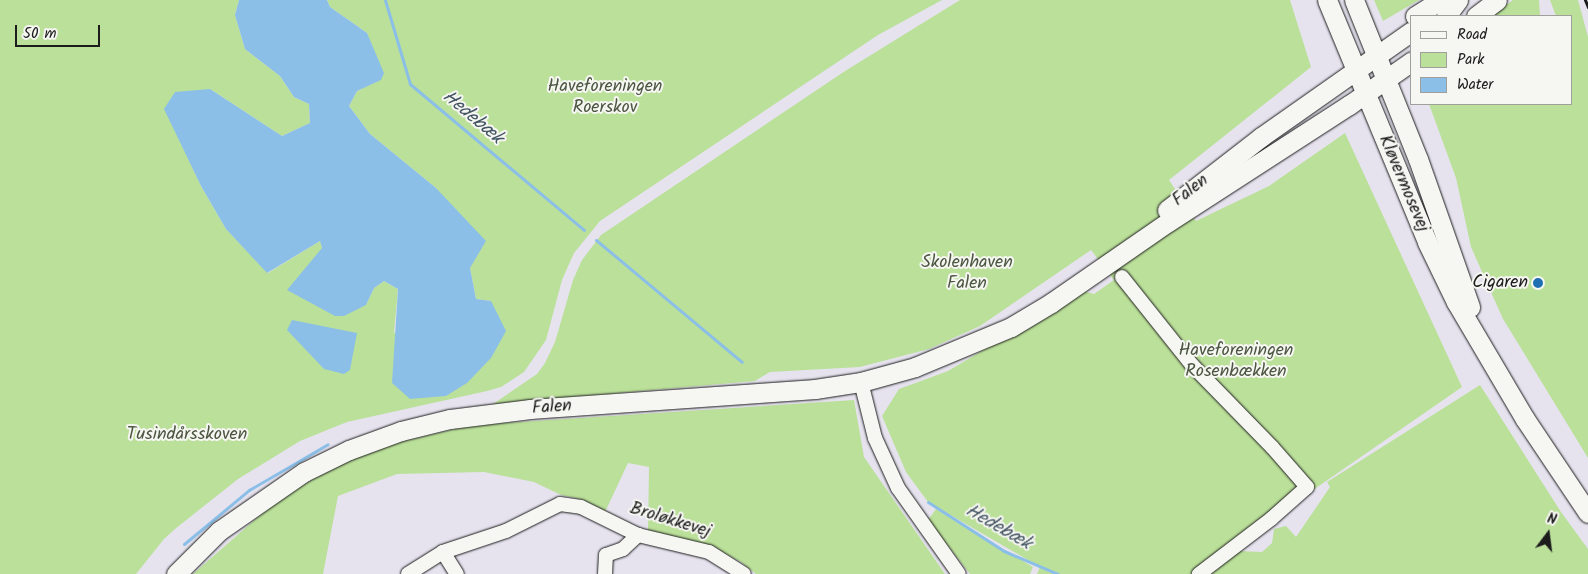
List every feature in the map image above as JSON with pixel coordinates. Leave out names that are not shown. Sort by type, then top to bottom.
[{"type":"street","points":[[1316,0],[1340,64],[1337,82]]},
{"type":"street","name":"Kløvermosevej","points":[[1327,0],[1418,159],[1449,252],[1492,361]]},
{"type":"street","points":[[1340,0],[1371,75],[1410,47]]},
{"type":"street","name":"Kløvermosevej","points":[[1354,0],[1367,31],[1374,114],[1452,294],[1525,419],[1588,513]]},
{"type":"street","points":[[1416,15],[1441,0]]},
{"type":"street","points":[[1434,15],[1457,0]]},
{"type":"street","points":[[1447,15],[1457,0]]},
{"type":"street","points":[[1477,15],[1497,0]]},
{"type":"street","points":[[1367,31],[1384,34],[1410,19]]},
{"type":"street","name":"Falen","points":[[176,574],[219,531],[304,472],[349,450],[401,431],[450,419],[530,409],[815,388],[861,382],[915,367],[1011,327],[1051,303],[1209,196],[1371,75],[1410,33]]},
{"type":"street","points":[[1408,64],[1401,71],[1401,84],[1424,143],[1447,215],[1449,252]]},
{"type":"street","name":"Falen","points":[[967,345],[1046,297],[1337,82],[1371,75],[1408,64]]},
{"type":"street","points":[[1209,196],[1235,188],[1355,115],[1368,112],[1374,114]]},
{"type":"street","points":[[1122,277],[1192,365],[1272,447],[1307,487],[1271,519],[1199,574]]},
{"type":"street","points":[[861,382],[875,438],[898,488],[959,574]]},
{"type":"street","name":"Broløkkevej","points":[[408,574],[443,552],[506,531],[560,504],[581,507],[638,535],[709,552],[744,574]]},
{"type":"street","points":[[605,574],[606,556],[623,549],[638,535]]},
{"type":"street","points":[[443,552],[457,574]]},
{"type":"green space","points":[[0,0],[239,0],[235,15],[245,49],[280,76],[294,97],[309,104],[310,123],[282,136],[210,89],[165,109],[201,186],[226,229],[268,273],[320,241],[323,248],[311,265],[366,305],[374,288],[384,281],[398,289],[394,333],[491,301],[476,299],[470,268],[436,188],[370,134],[349,106],[357,91],[380,80],[367,33],[330,7],[327,0],[942,0],[878,35],[600,221],[574,253],[562,280],[546,340],[524,372],[501,387],[347,422],[300,441],[238,479],[175,529],[164,539],[136,574],[0,574]]},
{"type":"green space","name":"Haveforeningen Rosenbækken","points":[[960,0],[1290,0],[1311,67],[1169,180],[1196,221],[1269,186],[1345,133],[1462,387],[1316,488],[1208,574],[1037,574],[1040,567],[928,502],[906,472],[882,416],[899,389],[948,371],[1083,291],[1094,294],[1114,280],[1091,250],[980,326],[929,349],[860,367],[770,372],[755,381],[493,404],[537,374],[545,363],[555,342],[573,280],[582,260],[601,235],[845,71]]},
{"type":"green space","points":[[1374,0],[1419,0],[1383,21]]},
{"type":"green space","points":[[1513,0],[1539,0],[1540,15],[1492,15]]},
{"type":"green space","name":"Cigaren","points":[[1550,0],[1578,0],[1588,37],[1588,458],[1503,319],[1471,247],[1456,178],[1429,105],[1573,105],[1573,15],[1556,15]]},
{"type":"green space","points":[[1480,385],[1561,512],[1588,549],[1588,574],[1211,574],[1239,551],[1262,552],[1272,543],[1274,529],[1286,526],[1296,537],[1330,487],[1327,482]]},
{"type":"green space","points":[[854,400],[864,457],[945,574],[756,574],[741,562],[709,545],[648,531],[649,467],[628,463],[605,512],[580,499],[561,495],[534,482],[484,472],[397,474],[338,496],[323,574],[193,574],[274,503],[323,473],[375,448],[472,425]]},
{"type":"green space","points":[[936,509],[1033,567],[1030,574],[970,574],[928,520]]},
{"type":"water","points":[[239,0],[327,0],[330,7],[367,33],[384,73],[381,80],[357,91],[349,106],[370,134],[436,188],[486,241],[470,268],[476,299],[491,301],[506,331],[491,358],[467,383],[446,396],[410,399],[392,383],[398,289],[384,281],[374,288],[366,305],[344,316],[335,316],[287,290],[322,248],[320,241],[267,273],[226,229],[201,186],[164,109],[175,92],[210,89],[282,136],[310,123],[309,104],[294,97],[280,76],[245,49],[235,15]]},
{"type":"water","points":[[292,320],[357,333],[350,370],[344,374],[324,369],[287,330]]},
{"type":"waterway","name":"Hedebæk","points":[[385,0],[410,84],[584,230]]},
{"type":"waterway","name":"Hedebæk","points":[[596,240],[742,362]]},
{"type":"waterway","points":[[184,544],[249,490],[328,444]]},
{"type":"waterway","name":"Hedebæk","points":[[928,502],[1004,551],[1058,574]]},
{"type":"railway","points":[[1585,0],[1588,7]]},
{"type":"place","name":"Cigaren","points":[[1538,283]]},
{"type":"park label","name":"Haveforeningen Roerskov","points":[[605,98]]},
{"type":"park label","name":"Skolenhaven Falen","points":[[967,274]]},
{"type":"park label","name":"Tusindårsskoven","points":[[187,435]]}]
